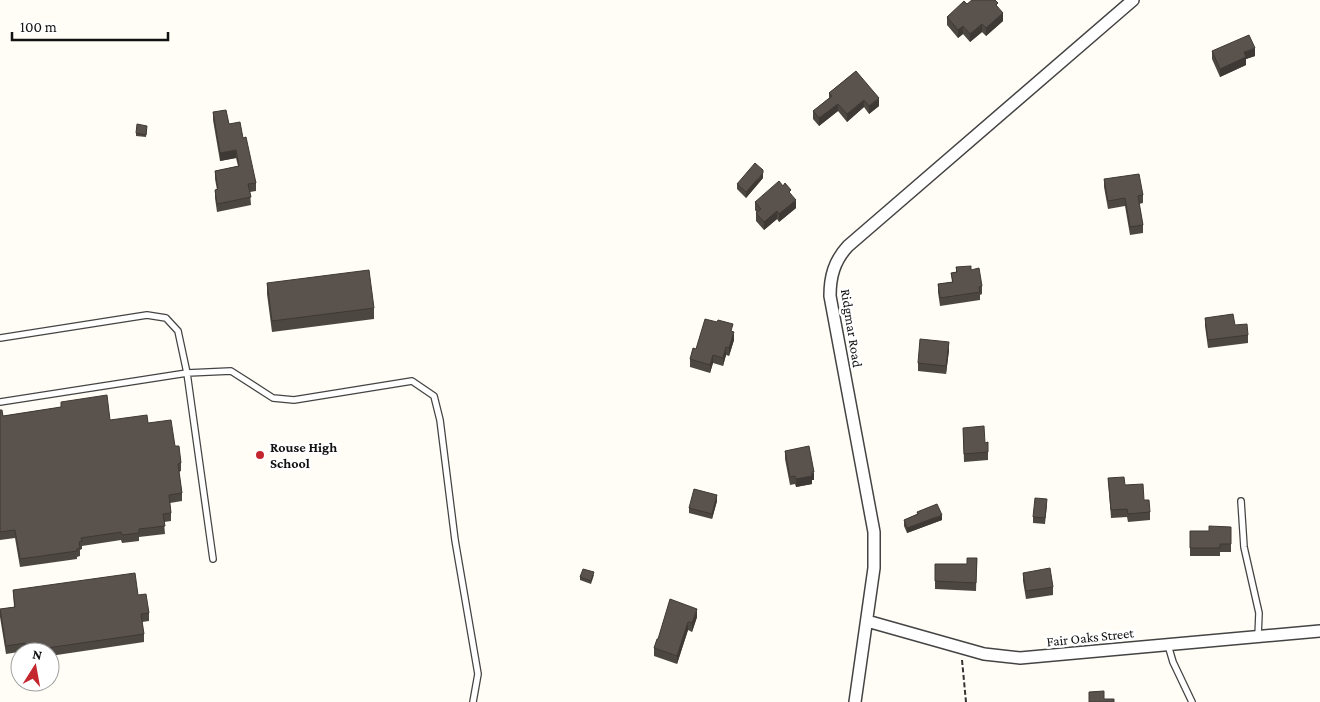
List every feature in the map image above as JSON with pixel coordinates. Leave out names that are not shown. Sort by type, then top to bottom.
[{"type":"street","name":"Ridgmar Road","points":[[855,702],[874,568],[874,532],[830,296],[830,282],[833,269],[848,246],[1133,0]]},
{"type":"street","name":"Fair Oaks Street","points":[[867,621],[984,654],[1020,658],[1320,631]]},
{"type":"lane","points":[[0,338],[147,315],[166,318],[178,331],[187,373],[212,559]]},
{"type":"lane","points":[[0,402],[187,373],[231,371],[273,398],[294,400],[412,381],[434,396],[440,420],[455,540],[478,674],[473,702]]},
{"type":"lane","points":[[1241,501],[1241,526],[1244,547],[1260,613],[1258,637]]},
{"type":"lane","points":[[1168,645],[1173,662],[1192,702]]},
{"type":"path","points":[[961,648],[966,702]]},
{"type":"building","points":[[972,0],[995,0],[998,3],[996,5],[1003,13],[986,28],[982,24],[970,34],[963,26],[958,30],[947,17],[964,1],[967,4]]},
{"type":"building","points":[[1249,35],[1255,48],[1244,52],[1246,57],[1220,69],[1212,51]]},
{"type":"building","points":[[856,71],[879,98],[869,106],[864,100],[847,114],[838,104],[819,118],[813,111],[832,96],[829,93]]},
{"type":"building","points":[[226,110],[229,124],[240,122],[243,138],[246,137],[256,183],[248,184],[251,197],[217,204],[215,190],[218,189],[215,171],[239,166],[236,150],[220,153],[213,112]]},
{"type":"building","points":[[137,124],[147,126],[146,135],[136,133]]},
{"type":"building","points":[[755,163],[763,170],[763,173],[746,192],[737,184]]},
{"type":"building","points":[[1139,174],[1143,195],[1138,196],[1143,225],[1130,227],[1125,198],[1108,201],[1104,179]]},
{"type":"building","points":[[779,181],[783,186],[785,183],[791,190],[789,192],[796,200],[779,214],[777,211],[764,222],[756,213],[761,209],[755,202]]},
{"type":"building","points":[[971,266],[971,270],[979,268],[982,286],[979,287],[980,292],[940,298],[938,284],[953,282],[951,273],[957,272],[956,267]]},
{"type":"building","points":[[369,270],[374,308],[272,321],[267,283]]},
{"type":"building","points":[[1233,314],[1235,325],[1247,324],[1248,335],[1208,340],[1205,318]]},
{"type":"building","points":[[705,319],[733,324],[731,331],[734,332],[729,348],[726,347],[723,358],[713,355],[710,365],[690,359],[693,348],[696,349]]},
{"type":"building","points":[[920,339],[949,342],[946,366],[918,363]]},
{"type":"building","points":[[107,395],[110,420],[147,415],[148,423],[171,420],[175,446],[179,446],[181,463],[178,464],[182,493],[169,495],[171,513],[163,514],[165,526],[139,529],[139,533],[122,535],[121,532],[81,538],[82,541],[79,542],[80,548],[77,551],[20,559],[15,530],[0,532],[0,410],[2,410],[3,416],[61,407],[61,402]]},
{"type":"building","points":[[984,426],[985,443],[988,442],[988,452],[964,454],[963,428]]},
{"type":"building","points":[[809,446],[814,472],[812,472],[812,476],[796,479],[795,476],[790,477],[785,451]]},
{"type":"building","points":[[1124,477],[1125,485],[1143,484],[1144,500],[1149,500],[1150,512],[1128,514],[1127,509],[1111,510],[1108,478]]},
{"type":"building","points":[[694,489],[717,495],[712,514],[689,508]]},
{"type":"building","points":[[1035,498],[1047,499],[1045,518],[1033,517]]},
{"type":"building","points":[[937,504],[942,515],[907,528],[904,520],[918,514],[917,512]]},
{"type":"building","points":[[1209,526],[1231,527],[1231,544],[1220,544],[1220,548],[1190,548],[1190,531],[1209,531]]},
{"type":"building","points":[[967,558],[977,558],[976,583],[935,581],[935,564],[967,564]]},
{"type":"building","points":[[1050,568],[1053,587],[1026,591],[1023,573]]},
{"type":"building","points":[[583,569],[594,572],[591,581],[580,577]]},
{"type":"building","points":[[135,573],[138,595],[146,594],[149,613],[141,614],[144,634],[60,646],[60,642],[10,642],[10,645],[6,646],[0,609],[15,607],[13,590]]},
{"type":"building","points":[[670,599],[697,609],[692,623],[688,622],[677,656],[654,648]]},
{"type":"building","points":[[1104,691],[1104,699],[1114,699],[1114,702],[1089,702],[1089,692]]},
{"type":"place","name":"Rouse High School","points":[[260,455]]}]
